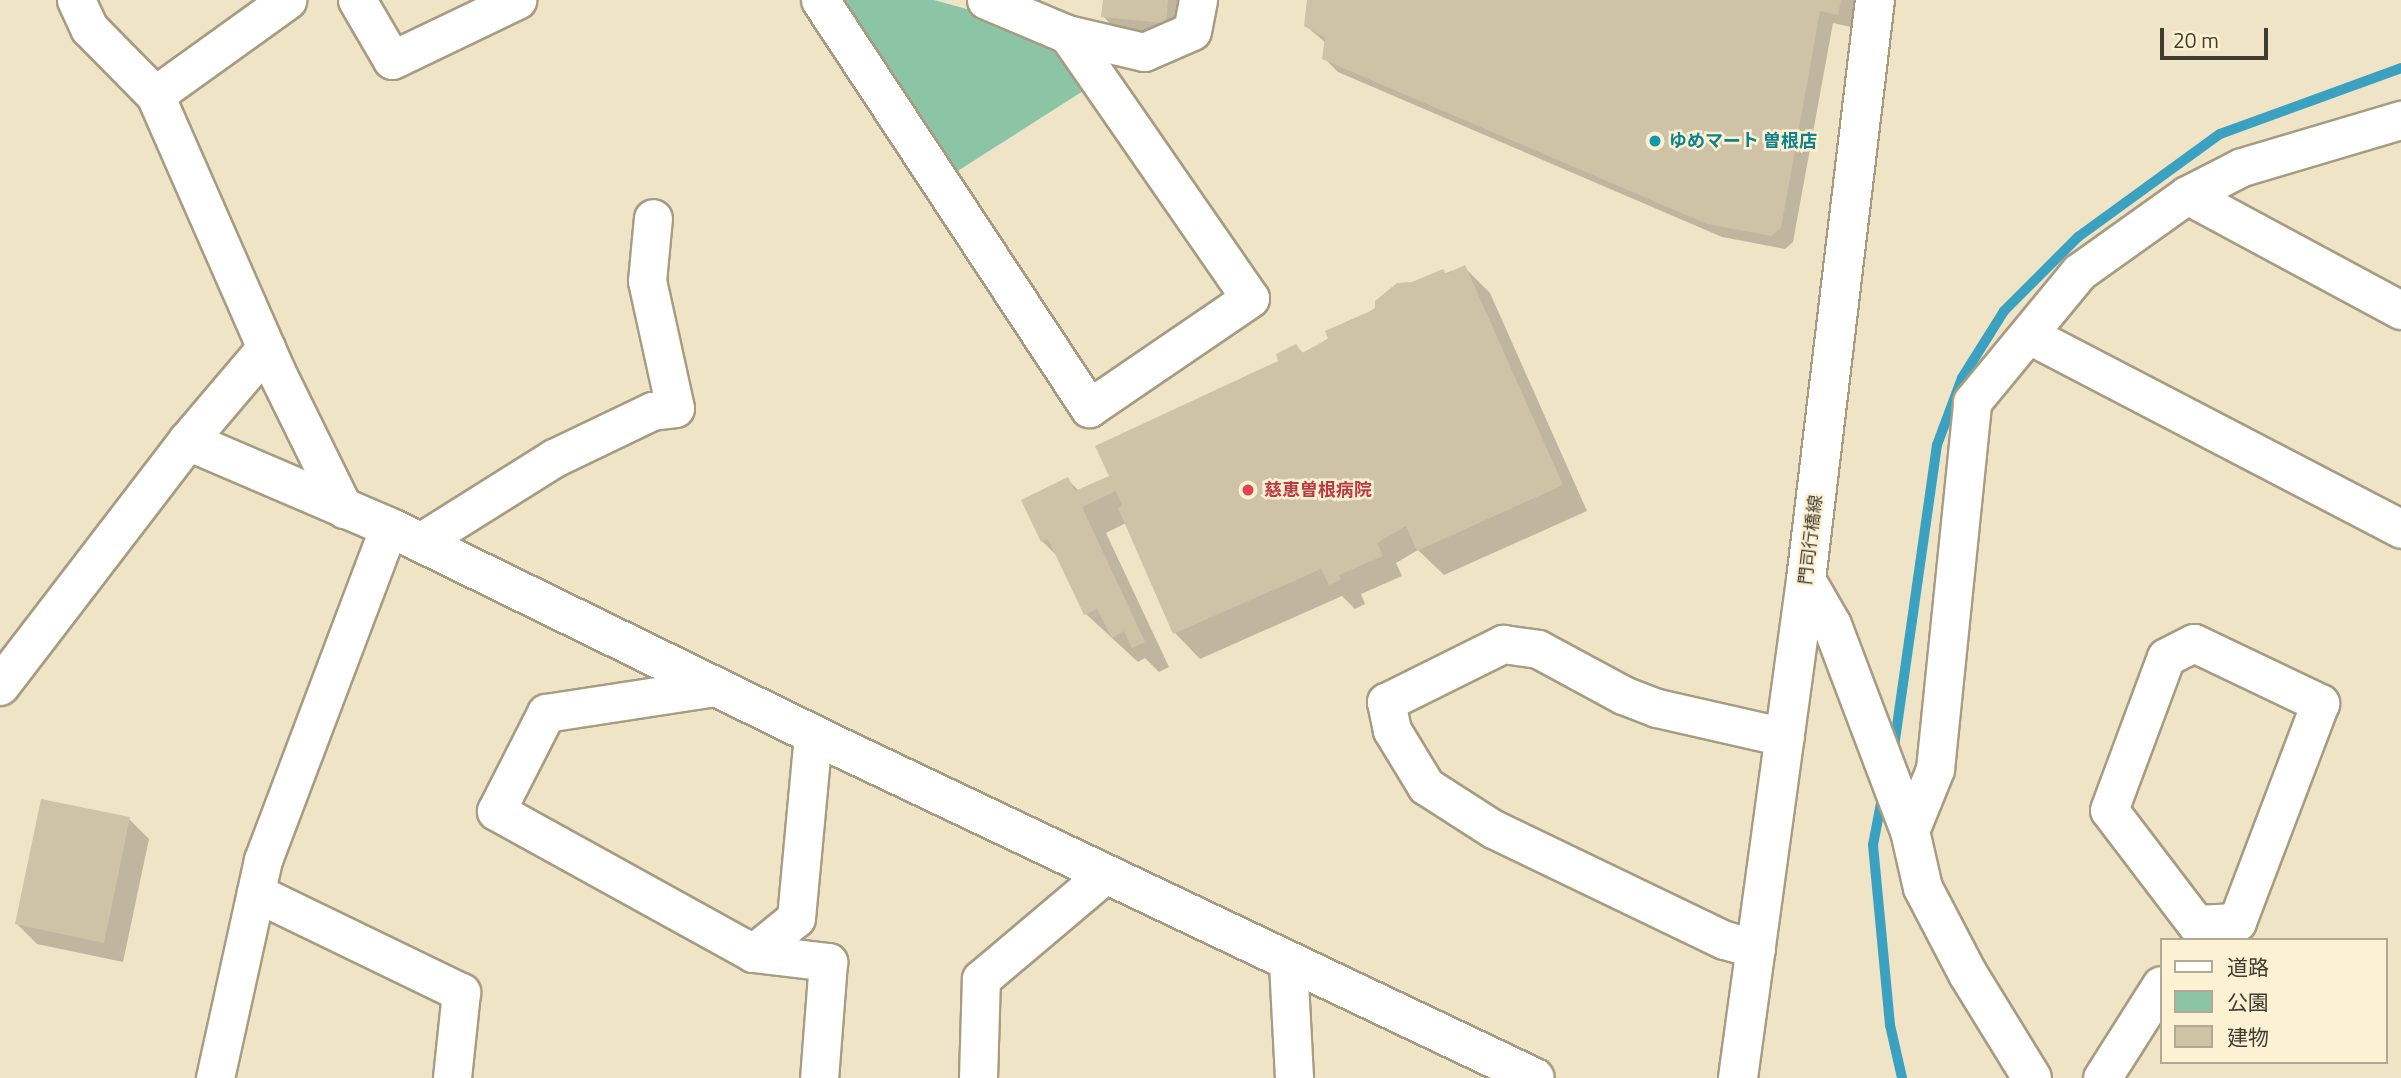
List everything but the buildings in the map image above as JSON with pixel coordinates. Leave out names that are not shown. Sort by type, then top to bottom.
[{"type":"street","points":[[76,0],[89,29],[155,95],[266,349],[344,509]]},
{"type":"street","points":[[155,95],[287,0]]},
{"type":"street","points":[[357,0],[391,60],[517,0]]},
{"type":"street","points":[[820,0],[1089,408],[1250,298],[1067,34]]},
{"type":"street","points":[[986,0],[1067,34],[1144,52],[1192,31],[1198,0]]},
{"type":"street","name":"門司行橋線","points":[[1738,1078],[1806,580],[1875,0]]},
{"type":"street","points":[[1907,823],[1935,769],[1972,402],[2080,272],[2187,195],[2242,167],[2401,120]]},
{"type":"street","points":[[2187,195],[2401,310]]},
{"type":"street","points":[[215,1078],[264,859],[405,535],[652,411],[675,408],[647,281],[653,218]]},
{"type":"street","points":[[2029,335],[2401,529]]},
{"type":"street","points":[[0,686],[188,441],[266,349]]},
{"type":"street","points":[[188,441],[405,535],[1104,875],[1535,1078]]},
{"type":"street","points":[[1806,580],[1832,625],[1907,823],[1923,888],[1968,974],[2032,1078]]},
{"type":"street","points":[[1756,949],[1724,940],[1493,829],[1426,786],[1392,730],[1386,702],[1503,643],[1538,649],[1623,695],[1657,708],[1784,737]]},
{"type":"street","points":[[2194,643],[2320,703],[2237,922],[2192,932],[2109,810],[2166,657],[2194,643]]},
{"type":"street","points":[[715,687],[546,713],[496,811],[753,953],[828,962],[819,1078]]},
{"type":"street","points":[[753,953],[796,918],[813,735]]},
{"type":"street","points":[[978,1078],[981,979],[1104,875]]},
{"type":"street","points":[[256,893],[461,992],[452,1078]]},
{"type":"street","points":[[1288,963],[1294,1078]]},
{"type":"street","points":[[2102,1078],[2160,987]]},
{"type":"green space","points":[[838,0],[934,0],[981,13],[1055,41],[1091,86],[953,174]]},
{"type":"waterway","points":[[1893,754],[1937,445],[1962,378],[2004,311],[2078,237],[2220,134],[2401,68]]},
{"type":"waterway","points":[[1883,793],[1873,845],[1890,1025],[1902,1078]]},
{"type":"place","name":"ゆめマート 曽根店","points":[[1655,141]]},
{"type":"place","name":"慈恵曽根病院","points":[[1248,490]]}]
